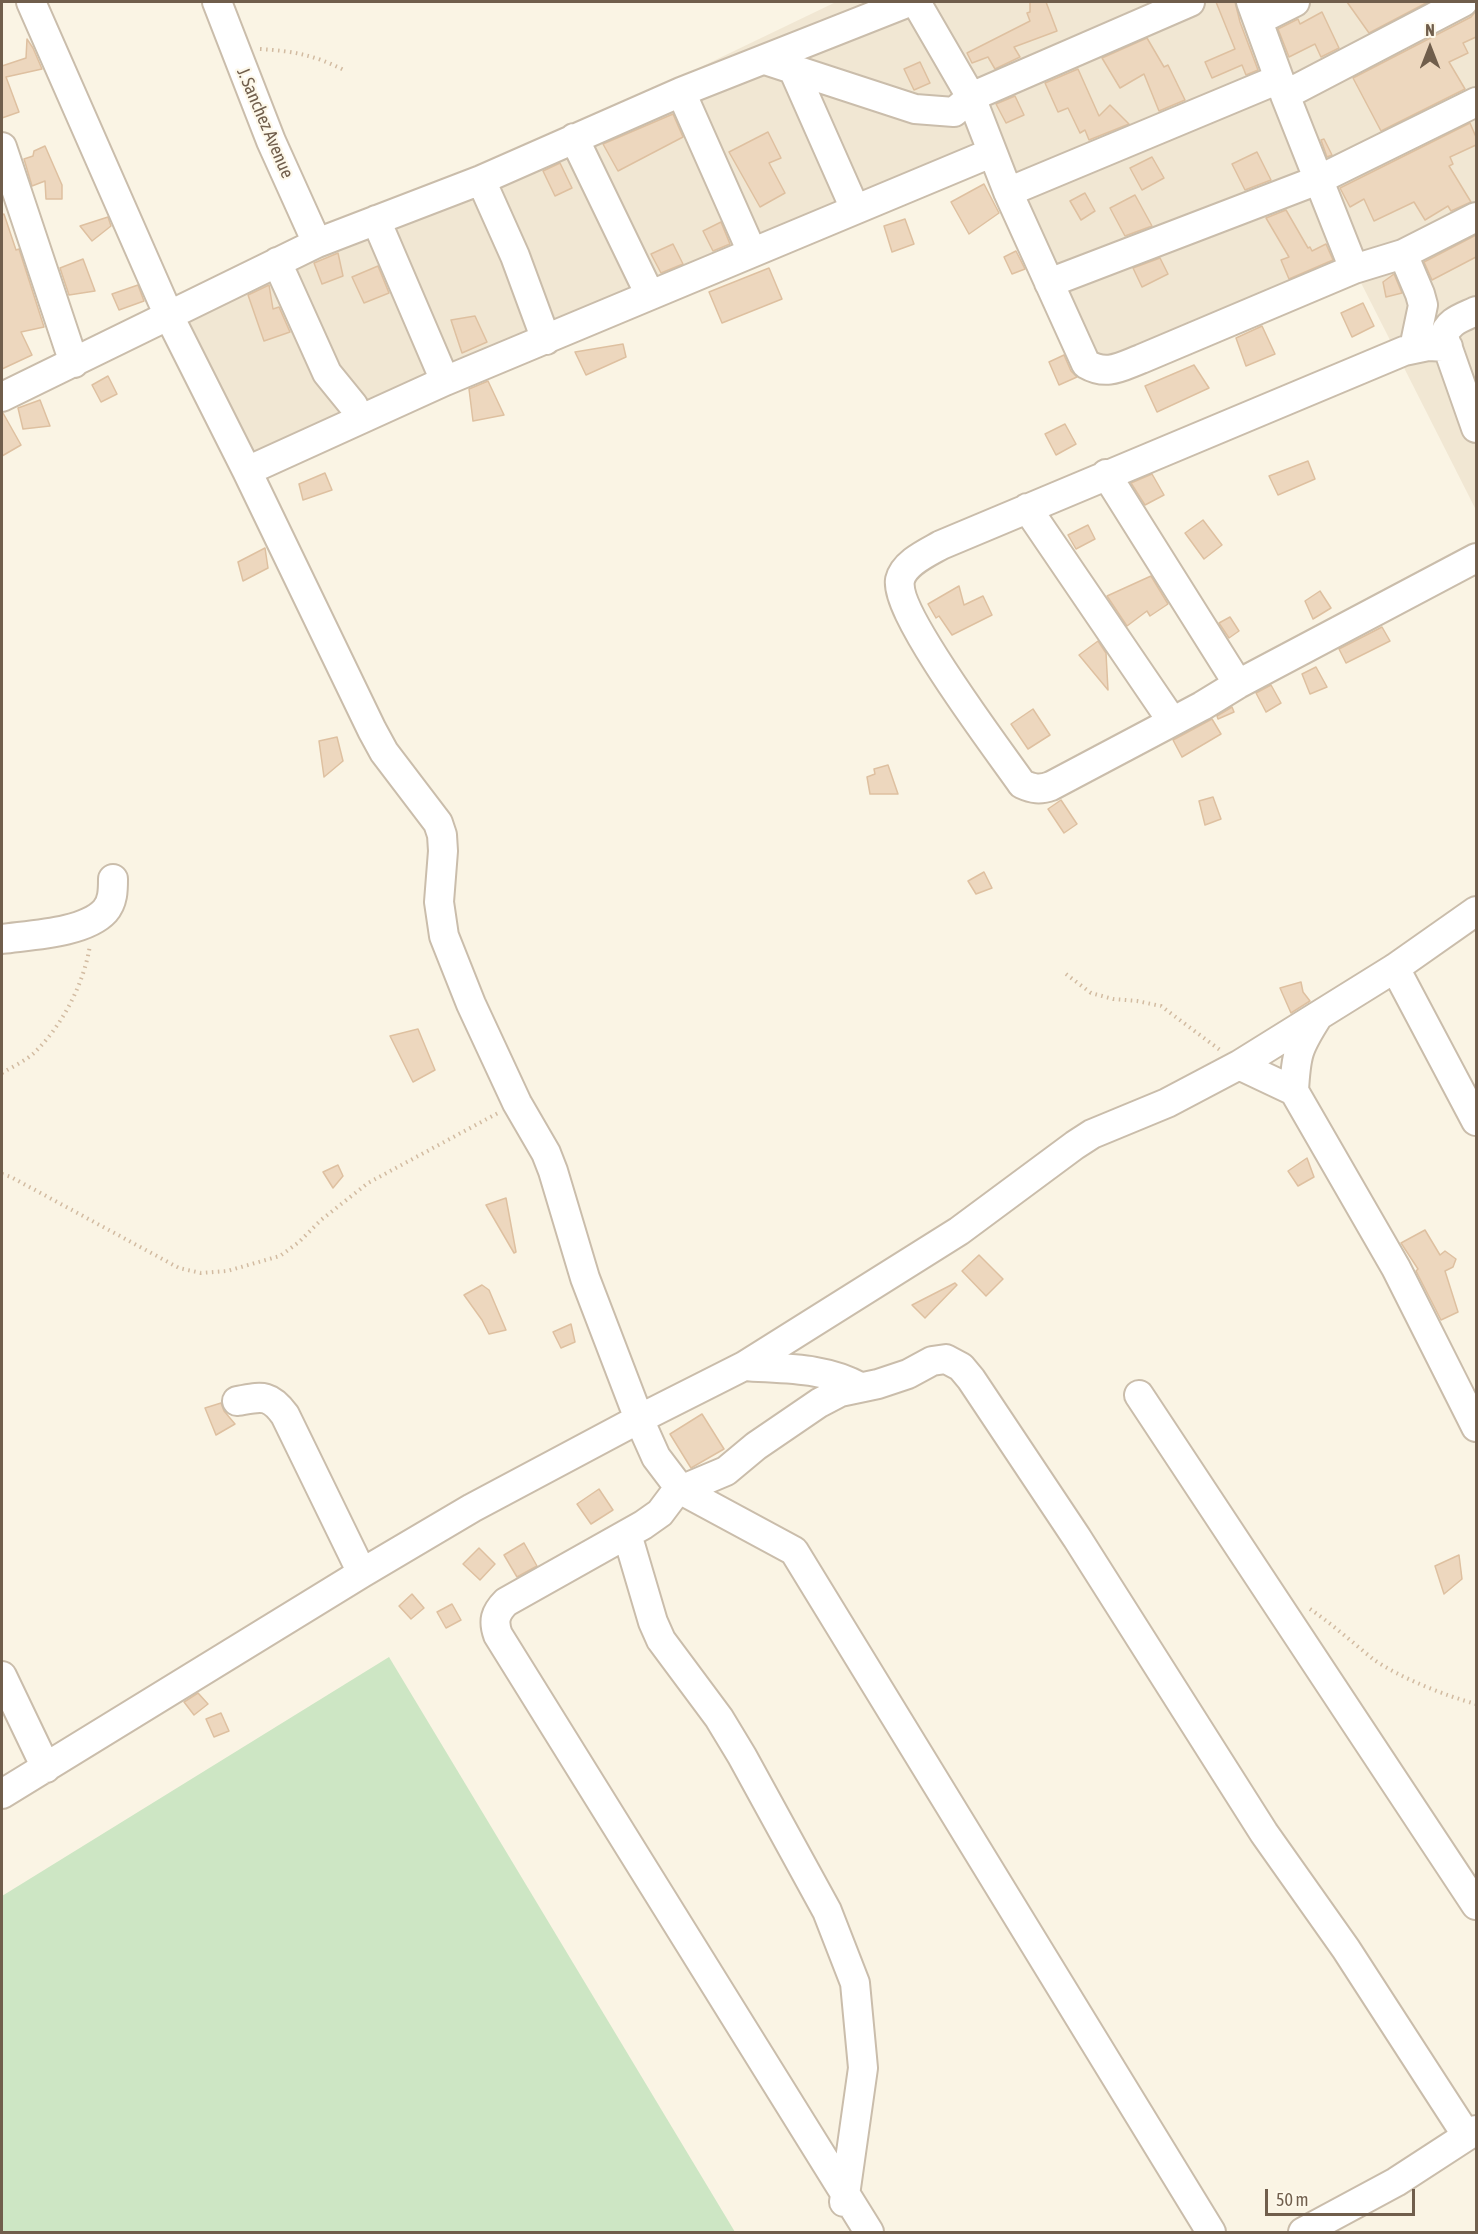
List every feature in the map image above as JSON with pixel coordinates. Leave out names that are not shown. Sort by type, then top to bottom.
[{"type":"street","points":[[31,2],[169,316],[384,752],[438,822],[442,835],[439,902],[444,936],[471,1004],[517,1103],[554,1170],[585,1278],[656,1457],[681,1490],[795,1551],[1211,2232]]},
{"type":"street","name":"J. Sanchez Avenue","points":[[217,2],[236,53],[317,243]]},
{"type":"street","points":[[2,397],[317,243],[481,180],[681,92],[909,2]]},
{"type":"street","points":[[916,2],[971,97],[991,153],[1086,364],[1099,370],[1114,369],[1141,359],[1354,269],[1403,254],[1476,217]]},
{"type":"street","points":[[765,60],[915,109],[954,112],[971,97],[1190,2]]},
{"type":"street","points":[[1295,2],[1255,11],[1282,87],[1354,269]]},
{"type":"street","points":[[1008,192],[1282,87],[1463,2]]},
{"type":"street","points":[[793,69],[855,209]]},
{"type":"street","points":[[681,92],[752,252]]},
{"type":"street","points":[[1049,283],[1318,180],[1476,102]]},
{"type":"street","points":[[574,138],[650,295]]},
{"type":"street","points":[[2,147],[74,363]]},
{"type":"street","points":[[247,471],[445,381],[991,153]]},
{"type":"street","points":[[481,180],[515,256],[546,339]]},
{"type":"street","points":[[376,220],[445,381]]},
{"type":"street","points":[[1403,254],[1423,305],[1414,348]]},
{"type":"street","points":[[277,262],[327,373],[353,405],[360,419]]},
{"type":"street","points":[[1476,311],[1447,328],[1444,337],[1476,428]]},
{"type":"street","points":[[1448,347],[1414,348],[1170,450],[1106,474],[940,545],[905,568],[900,580],[901,595],[917,630],[1022,784],[1030,788],[1041,789],[1051,786],[1202,706],[1238,684],[1476,558]]},
{"type":"street","points":[[1106,474],[1238,684]]},
{"type":"street","points":[[1027,508],[1172,721]]},
{"type":"street","points":[[2,939],[65,930],[90,921],[105,911],[112,900],[113,879]]},
{"type":"street","points":[[2,1794],[472,1508],[744,1366],[959,1231],[1092,1134],[1167,1103],[1239,1065],[1395,968],[1476,911]]},
{"type":"street","points":[[1395,968],[1476,1121]]},
{"type":"street","points":[[1319,1015],[1299,1047],[1294,1091],[1396,1268],[1476,1427]]},
{"type":"street","points":[[1239,1065],[1294,1091]]},
{"type":"street","points":[[869,2232],[504,1645],[495,1626],[495,1617],[506,1602],[627,1534],[660,1513],[672,1497],[681,1490],[726,1471],[756,1446],[819,1403],[840,1392],[878,1384],[908,1374],[932,1361],[946,1359],[961,1367],[971,1379],[1077,1538],[1264,1833],[1472,2133],[1396,2182],[1303,2232]]},
{"type":"street","points":[[744,1366],[838,1376],[860,1387]]},
{"type":"street","points":[[1138,1395],[1476,1905]]},
{"type":"street","points":[[237,1401],[268,1398],[276,1403],[285,1415],[362,1573]]},
{"type":"street","points":[[627,1534],[653,1622],[661,1640],[719,1718],[742,1756],[827,1911],[855,1983],[863,2068],[845,2193],[845,2210],[853,2232]]},
{"type":"street","points":[[2,1676],[46,1768]]},
{"type":"path","points":[[236,53],[259,49],[292,51],[321,59],[344,70]]},
{"type":"path","points":[[2,1073],[33,1054],[54,1029],[75,992],[87,964],[90,921]]},
{"type":"path","points":[[1066,974],[1091,993],[1113,999],[1161,1006],[1239,1065]]},
{"type":"path","points":[[2,1174],[179,1268],[201,1273],[227,1271],[280,1256],[368,1183],[517,1103]]},
{"type":"path","points":[[1273,1596],[1305,1606],[1331,1623],[1375,1660],[1410,1678],[1476,1704]]},
{"type":"shaded area","points":[[836,2],[1476,2],[1476,510],[1353,267],[1100,362],[991,155],[252,459],[181,317]]},
{"type":"green space","points":[[389,1657],[735,2232],[2,2232],[2,1896]]},
{"type":"building","points":[[1030,2],[1046,2],[1057,31],[1014,47],[1020,57],[995,69],[988,57],[972,63],[967,53],[1030,21],[1027,13],[1030,12]]},
{"type":"building","points":[[1216,2],[1235,2],[1258,70],[1246,75],[1242,65],[1212,78],[1205,62],[1235,49]]},
{"type":"building","points":[[1347,2],[1428,2],[1369,33]]},
{"type":"building","points":[[1476,11],[1476,37],[1463,43],[1468,53],[1449,62],[1465,89],[1381,131],[1353,78],[1471,17]]},
{"type":"building","points":[[1322,12],[1339,48],[1321,57],[1315,44],[1289,57],[1278,29],[1298,19],[1300,24]]},
{"type":"building","points":[[1147,38],[1164,67],[1168,65],[1185,100],[1159,111],[1144,74],[1120,88],[1102,58]]},
{"type":"building","points":[[27,39],[42,69],[6,77],[19,112],[2,118],[2,66],[26,58]]},
{"type":"building","points":[[920,62],[930,83],[914,90],[904,69]]},
{"type":"building","points":[[1078,69],[1099,116],[1110,105],[1129,124],[1089,140],[1085,130],[1080,133],[1068,108],[1058,112],[1045,83]]},
{"type":"building","points":[[1015,96],[1024,115],[1006,123],[996,104]]},
{"type":"building","points":[[673,114],[683,137],[618,171],[603,144]]},
{"type":"building","points":[[1470,123],[1476,137],[1476,145],[1450,157],[1453,164],[1449,166],[1471,202],[1451,211],[1448,206],[1425,220],[1414,202],[1374,221],[1364,199],[1350,207],[1340,188]]},
{"type":"building","points":[[768,132],[781,158],[769,163],[785,193],[760,207],[729,152]]},
{"type":"building","points":[[1324,139],[1332,155],[1327,157],[1321,140]]},
{"type":"building","points":[[45,146],[62,185],[62,199],[46,199],[45,181],[32,186],[24,159],[33,156],[34,151]]},
{"type":"building","points":[[1257,152],[1271,180],[1245,190],[1232,164]]},
{"type":"building","points":[[1152,157],[1164,178],[1142,190],[1130,168]]},
{"type":"building","points":[[560,163],[572,188],[555,196],[543,171]]},
{"type":"building","points":[[984,184],[999,213],[969,234],[951,202]]},
{"type":"building","points":[[1085,193],[1095,211],[1081,220],[1070,201]]},
{"type":"building","points":[[1135,195],[1152,226],[1125,236],[1110,208]]},
{"type":"building","points":[[1286,210],[1308,248],[1310,247],[1312,251],[1326,244],[1333,260],[1289,279],[1281,260],[1289,257],[1266,218]]},
{"type":"building","points":[[4,214],[16,250],[19,249],[44,327],[21,332],[32,355],[2,369],[2,215]]},
{"type":"building","points":[[108,217],[111,226],[92,241],[80,226]]},
{"type":"building","points":[[905,219],[914,244],[892,252],[884,226]]},
{"type":"building","points":[[721,222],[730,244],[713,251],[703,231]]},
{"type":"building","points":[[1476,235],[1476,257],[1432,280],[1424,262]]},
{"type":"building","points":[[673,244],[683,264],[661,273],[651,254]]},
{"type":"building","points":[[1016,251],[1025,269],[1012,274],[1004,257]]},
{"type":"building","points":[[338,253],[343,276],[322,284],[314,263]]},
{"type":"building","points":[[1160,258],[1168,274],[1142,287],[1133,268]]},
{"type":"building","points":[[83,259],[95,291],[69,295],[60,268]]},
{"type":"building","points":[[378,266],[389,293],[364,303],[352,277]]},
{"type":"building","points":[[769,268],[782,299],[722,323],[709,292]]},
{"type":"building","points":[[1394,274],[1402,293],[1386,297],[1383,282]]},
{"type":"building","points":[[138,285],[144,301],[119,310],[112,294]]},
{"type":"building","points":[[269,285],[273,309],[279,307],[290,332],[264,341],[248,295]]},
{"type":"building","points":[[1363,303],[1374,326],[1352,337],[1341,313]]},
{"type":"building","points":[[475,316],[487,342],[462,353],[451,320]]},
{"type":"building","points":[[1262,326],[1275,354],[1246,366],[1236,338]]},
{"type":"building","points":[[623,344],[626,357],[586,375],[575,352]]},
{"type":"building","points":[[1064,355],[1071,371],[1077,377],[1059,385],[1049,362]]},
{"type":"building","points":[[1194,365],[1209,388],[1157,412],[1145,386]]},
{"type":"building","points":[[108,376],[117,394],[101,402],[92,385]]},
{"type":"building","points":[[488,381],[504,415],[473,421],[469,389]]},
{"type":"building","points":[[40,400],[50,426],[23,429],[18,408]]},
{"type":"building","points":[[2,413],[21,445],[2,456]]},
{"type":"building","points":[[1065,424],[1076,444],[1056,455],[1045,434]]},
{"type":"building","points":[[1308,461],[1315,479],[1278,495],[1269,476]]},
{"type":"building","points":[[325,473],[332,490],[303,500],[299,484]]},
{"type":"building","points":[[1152,474],[1164,495],[1145,505],[1131,483]]},
{"type":"building","points":[[1203,520],[1222,545],[1204,559],[1185,533]]},
{"type":"building","points":[[1088,525],[1095,539],[1076,549],[1068,535]]},
{"type":"building","points":[[265,548],[268,568],[243,581],[238,562]]},
{"type":"building","points":[[1151,576],[1168,604],[1150,616],[1147,611],[1127,626],[1107,596]]},
{"type":"building","points":[[959,586],[964,605],[983,596],[992,615],[952,635],[939,616],[936,618],[928,604]]},
{"type":"building","points":[[1320,591],[1331,608],[1313,619],[1305,601]]},
{"type":"building","points":[[1230,617],[1239,631],[1229,638],[1219,623]]},
{"type":"building","points":[[1382,627],[1390,641],[1346,663],[1339,649]]},
{"type":"building","points":[[1098,641],[1106,653],[1108,690],[1079,655]]},
{"type":"building","points":[[1316,667],[1327,687],[1310,694],[1302,674]]},
{"type":"building","points":[[1271,685],[1281,703],[1266,712],[1256,693]]},
{"type":"building","points":[[1232,707],[1234,712],[1218,719],[1217,716]]},
{"type":"building","points":[[1033,709],[1050,735],[1028,749],[1011,724]]},
{"type":"building","points":[[1212,719],[1221,734],[1182,757],[1173,740]]},
{"type":"building","points":[[337,737],[343,761],[324,777],[319,741]]},
{"type":"building","points":[[888,765],[898,794],[870,794],[867,777],[875,774],[874,769]]},
{"type":"building","points":[[1213,797],[1221,819],[1205,825],[1199,801]]},
{"type":"building","points":[[1061,800],[1077,824],[1064,833],[1048,809]]},
{"type":"building","points":[[984,872],[992,888],[976,894],[968,881]]},
{"type":"building","points":[[1301,982],[1303,992],[1310,1001],[1291,1013],[1280,988]]},
{"type":"building","points":[[418,1029],[435,1070],[413,1082],[390,1036]]},
{"type":"building","points":[[1307,1158],[1314,1177],[1298,1186],[1288,1171]]},
{"type":"building","points":[[338,1165],[343,1176],[333,1188],[323,1172]]},
{"type":"building","points":[[506,1198],[516,1252],[514,1253],[486,1205]]},
{"type":"building","points":[[1425,1230],[1440,1255],[1445,1251],[1456,1259],[1453,1267],[1445,1271],[1458,1312],[1441,1320],[1416,1271],[1418,1269],[1401,1243]]},
{"type":"building","points":[[979,1255],[1003,1279],[986,1296],[962,1271]]},
{"type":"building","points":[[955,1283],[957,1285],[925,1318],[912,1305]]},
{"type":"building","points":[[482,1285],[489,1290],[506,1330],[489,1334],[464,1295]]},
{"type":"building","points":[[571,1324],[575,1342],[561,1348],[553,1332]]},
{"type":"building","points":[[221,1403],[224,1411],[235,1424],[216,1435],[205,1408]]},
{"type":"building","points":[[702,1414],[724,1449],[691,1468],[670,1434]]},
{"type":"building","points":[[599,1489],[613,1510],[591,1524],[577,1504]]},
{"type":"building","points":[[524,1543],[537,1566],[517,1577],[504,1555]]},
{"type":"building","points":[[479,1548],[495,1564],[480,1580],[463,1564]]},
{"type":"building","points":[[1459,1555],[1462,1579],[1444,1594],[1435,1566]]},
{"type":"building","points":[[412,1594],[424,1608],[411,1619],[399,1606]]},
{"type":"building","points":[[452,1604],[461,1620],[446,1628],[437,1612]]},
{"type":"building","points":[[198,1693],[208,1704],[194,1715],[184,1702]]},
{"type":"building","points":[[221,1713],[229,1731],[214,1737],[206,1719]]}]
